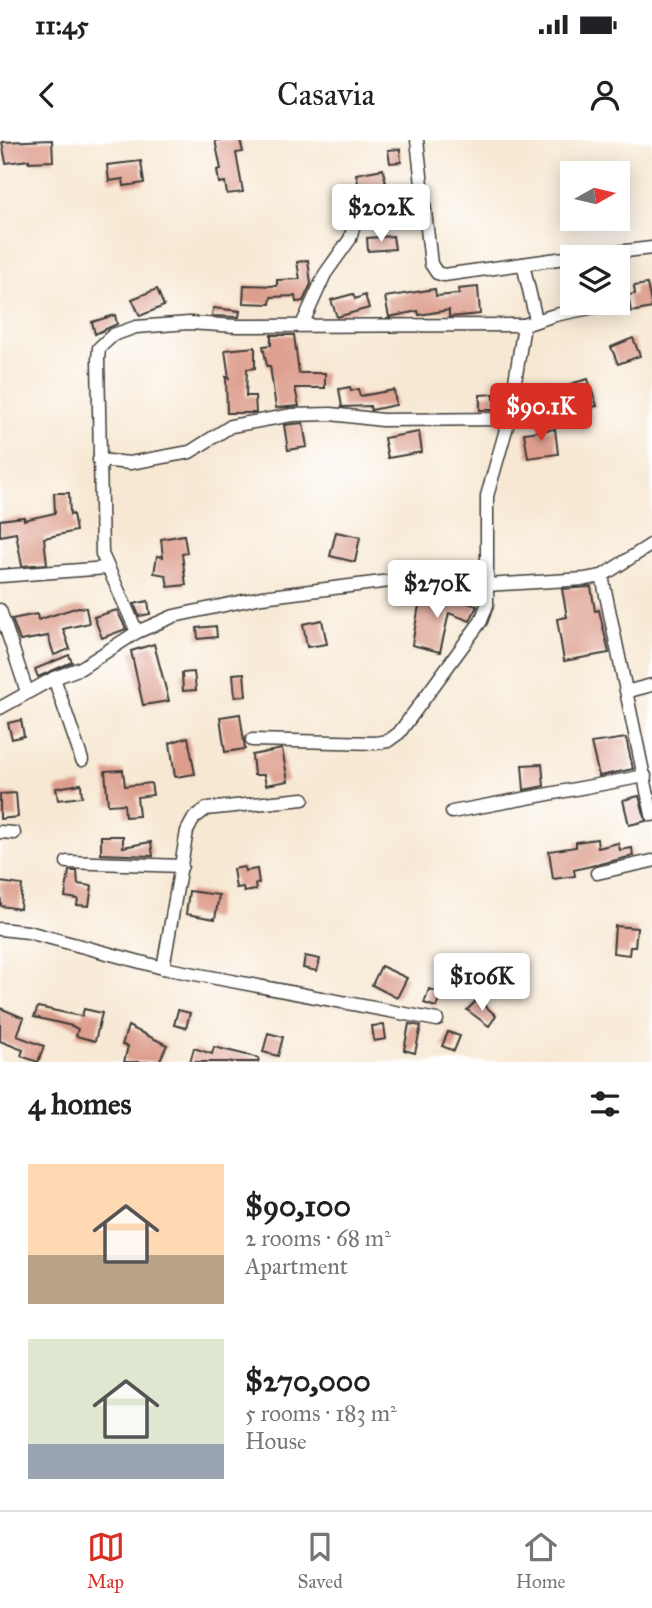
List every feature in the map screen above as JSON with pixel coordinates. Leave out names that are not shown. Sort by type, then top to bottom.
[{"type":"street","points":[[417,140],[431,264],[437,273],[444,275],[560,259]]},
{"type":"street","points":[[302,325],[324,274],[350,239],[358,210],[368,201],[423,191]]},
{"type":"street","points":[[630,250],[652,248]]},
{"type":"street","points":[[252,740],[388,741],[399,733],[481,621],[487,605],[487,496],[509,419],[530,322],[523,264]]},
{"type":"street","points":[[137,632],[107,568],[100,537],[99,348],[113,335],[136,327],[189,323],[302,325],[530,322],[561,315]]},
{"type":"street","points":[[99,460],[130,463],[190,452],[231,426],[292,415],[331,414],[382,420],[509,419]]},
{"type":"street","points":[[0,708],[54,678],[81,668],[137,632],[174,616],[262,597],[411,579],[486,585],[602,576],[652,544]]},
{"type":"street","points":[[0,576],[107,568]]},
{"type":"street","points":[[602,576],[629,691],[652,815]]},
{"type":"street","points":[[0,610],[27,692]]},
{"type":"street","points":[[54,678],[82,760]]},
{"type":"street","points":[[629,691],[652,685]]},
{"type":"street","points":[[452,812],[645,776]]},
{"type":"street","points":[[163,968],[187,831],[194,818],[206,809],[303,799]]},
{"type":"street","points":[[0,832],[14,833]]},
{"type":"street","points":[[597,873],[652,860]]},
{"type":"street","points":[[67,862],[182,866]]},
{"type":"street","points":[[0,929],[28,932],[163,968],[437,1020]]},
{"type":"building","points":[[52,140],[53,161],[6,163],[2,142]]},
{"type":"building","points":[[215,140],[240,140],[243,152],[236,153],[243,192],[227,194],[225,182],[219,183],[217,170],[221,169]]},
{"type":"building","points":[[400,149],[401,162],[390,163],[388,150]]},
{"type":"building","points":[[141,161],[144,183],[124,186],[123,179],[109,181],[107,165]]},
{"type":"building","points":[[383,169],[386,183],[359,188],[356,174]]},
{"type":"building","points":[[393,236],[395,249],[368,251],[367,238]]},
{"type":"building","points":[[308,260],[311,284],[303,301],[296,302],[295,296],[271,297],[270,304],[243,303],[244,285],[277,286],[277,280],[300,279],[297,262]]},
{"type":"building","points":[[647,284],[652,308],[631,312],[630,295],[635,294],[634,286]]},
{"type":"building","points":[[478,287],[480,314],[449,317],[449,310],[419,315],[418,311],[389,317],[385,297],[435,289],[436,296],[459,294],[458,289]]},
{"type":"building","points":[[157,289],[164,306],[140,316],[132,299]]},
{"type":"building","points":[[353,294],[355,299],[365,295],[369,308],[337,317],[331,300]]},
{"type":"building","points":[[213,308],[240,311],[239,317],[212,316]]},
{"type":"building","points":[[115,315],[117,324],[95,334],[92,322]]},
{"type":"building","points":[[271,335],[294,335],[299,373],[325,373],[325,388],[295,388],[299,406],[276,408],[270,366],[267,366],[263,346],[271,345]]},
{"type":"building","points":[[633,338],[640,356],[618,364],[611,347]]},
{"type":"building","points":[[255,347],[255,368],[247,369],[246,396],[255,396],[256,413],[227,413],[226,377],[229,378],[225,350]]},
{"type":"building","points":[[588,379],[597,406],[575,411],[570,398],[574,396],[570,384]]},
{"type":"building","points":[[350,387],[351,391],[358,389],[360,396],[394,390],[396,405],[371,410],[370,406],[342,407],[339,389]]},
{"type":"building","points":[[494,394],[494,410],[480,410],[480,395]]},
{"type":"building","points":[[303,423],[307,447],[288,450],[284,425]]},
{"type":"building","points":[[555,429],[558,454],[528,458],[524,433]]},
{"type":"building","points":[[419,432],[422,452],[388,458],[384,438]]},
{"type":"building","points":[[54,493],[69,493],[70,515],[73,514],[76,531],[44,538],[47,564],[22,566],[16,533],[0,536],[0,520],[24,517],[24,520],[55,513]]},
{"type":"building","points":[[336,532],[360,537],[355,562],[330,556]]},
{"type":"building","points":[[184,535],[187,553],[182,554],[186,585],[168,587],[166,575],[154,573],[157,556],[163,557],[161,539]]},
{"type":"building","points":[[591,587],[595,611],[599,610],[609,653],[564,661],[557,619],[567,617],[562,589]]},
{"type":"building","points":[[421,594],[456,603],[457,599],[477,606],[470,621],[449,613],[440,652],[412,645]]},
{"type":"building","points":[[148,601],[150,614],[139,616],[134,604]]},
{"type":"building","points":[[78,607],[86,608],[89,623],[63,629],[70,649],[54,655],[48,636],[20,641],[12,619],[37,614],[38,620]]},
{"type":"building","points":[[117,610],[126,629],[102,638],[94,617]]},
{"type":"building","points":[[322,620],[327,644],[307,647],[303,624]]},
{"type":"building","points":[[216,626],[217,637],[198,639],[197,628]]},
{"type":"building","points":[[154,644],[169,701],[143,705],[131,651]]},
{"type":"building","points":[[69,655],[72,662],[38,677],[35,669]]},
{"type":"building","points":[[194,672],[196,690],[183,691],[182,673]]},
{"type":"building","points":[[244,673],[246,696],[235,697],[233,674]]},
{"type":"building","points":[[240,714],[245,749],[225,752],[220,717]]},
{"type":"building","points":[[21,720],[24,736],[12,739],[8,723]]},
{"type":"building","points":[[188,737],[195,774],[175,777],[170,743]]},
{"type":"building","points":[[626,738],[633,769],[599,776],[591,743]]},
{"type":"building","points":[[282,749],[288,781],[266,785],[264,775],[254,775],[252,755]]},
{"type":"building","points":[[542,764],[544,786],[524,790],[522,765]]},
{"type":"building","points":[[123,770],[125,786],[151,783],[153,795],[137,797],[139,816],[125,817],[124,804],[108,805],[105,771]]},
{"type":"building","points":[[81,784],[82,797],[58,800],[56,788]]},
{"type":"building","points":[[16,793],[18,817],[0,819],[0,794]]},
{"type":"building","points":[[639,796],[646,821],[629,825],[623,800]]},
{"type":"building","points":[[101,836],[123,836],[123,847],[151,842],[153,856],[101,854]]},
{"type":"building","points":[[597,839],[598,848],[618,843],[620,850],[632,848],[633,856],[574,870],[575,876],[553,879],[549,851],[576,847],[576,842]]},
{"type":"building","points":[[244,867],[245,871],[257,869],[259,883],[255,884],[256,890],[244,892],[243,887],[236,888],[233,869]]},
{"type":"building","points":[[69,871],[77,871],[78,884],[92,886],[89,906],[77,905],[78,899],[65,897]]},
{"type":"building","points":[[0,882],[22,885],[20,909],[1,906]]},
{"type":"building","points":[[189,891],[219,895],[215,919],[186,914]]},
{"type":"building","points":[[615,926],[637,928],[635,947],[630,947],[629,955],[613,953]]},
{"type":"building","points":[[305,956],[320,959],[317,971],[303,968]]},
{"type":"building","points":[[381,966],[407,978],[397,998],[372,985]]},
{"type":"building","points":[[429,989],[441,993],[436,1007],[424,1003]]},
{"type":"building","points":[[478,999],[496,1016],[489,1026],[467,1010]]},
{"type":"building","points":[[38,1007],[82,1016],[84,1009],[102,1013],[95,1041],[76,1036],[78,1029],[72,1026],[34,1017]]},
{"type":"building","points":[[0,1008],[24,1018],[17,1036],[44,1046],[38,1062],[21,1056],[23,1050],[0,1041]]},
{"type":"building","points":[[178,1010],[190,1013],[186,1028],[174,1025]]},
{"type":"building","points":[[409,1024],[421,1026],[415,1053],[404,1050]]},
{"type":"building","points":[[384,1025],[386,1039],[374,1041],[372,1026]]},
{"type":"building","points":[[128,1026],[167,1045],[159,1062],[124,1062],[128,1046],[122,1045]]},
{"type":"building","points":[[448,1032],[460,1036],[454,1051],[442,1046]]},
{"type":"building","points":[[268,1033],[283,1037],[278,1056],[263,1052]]},
{"type":"building","points":[[214,1047],[259,1058],[258,1062],[190,1062],[194,1048],[212,1054]]}]
